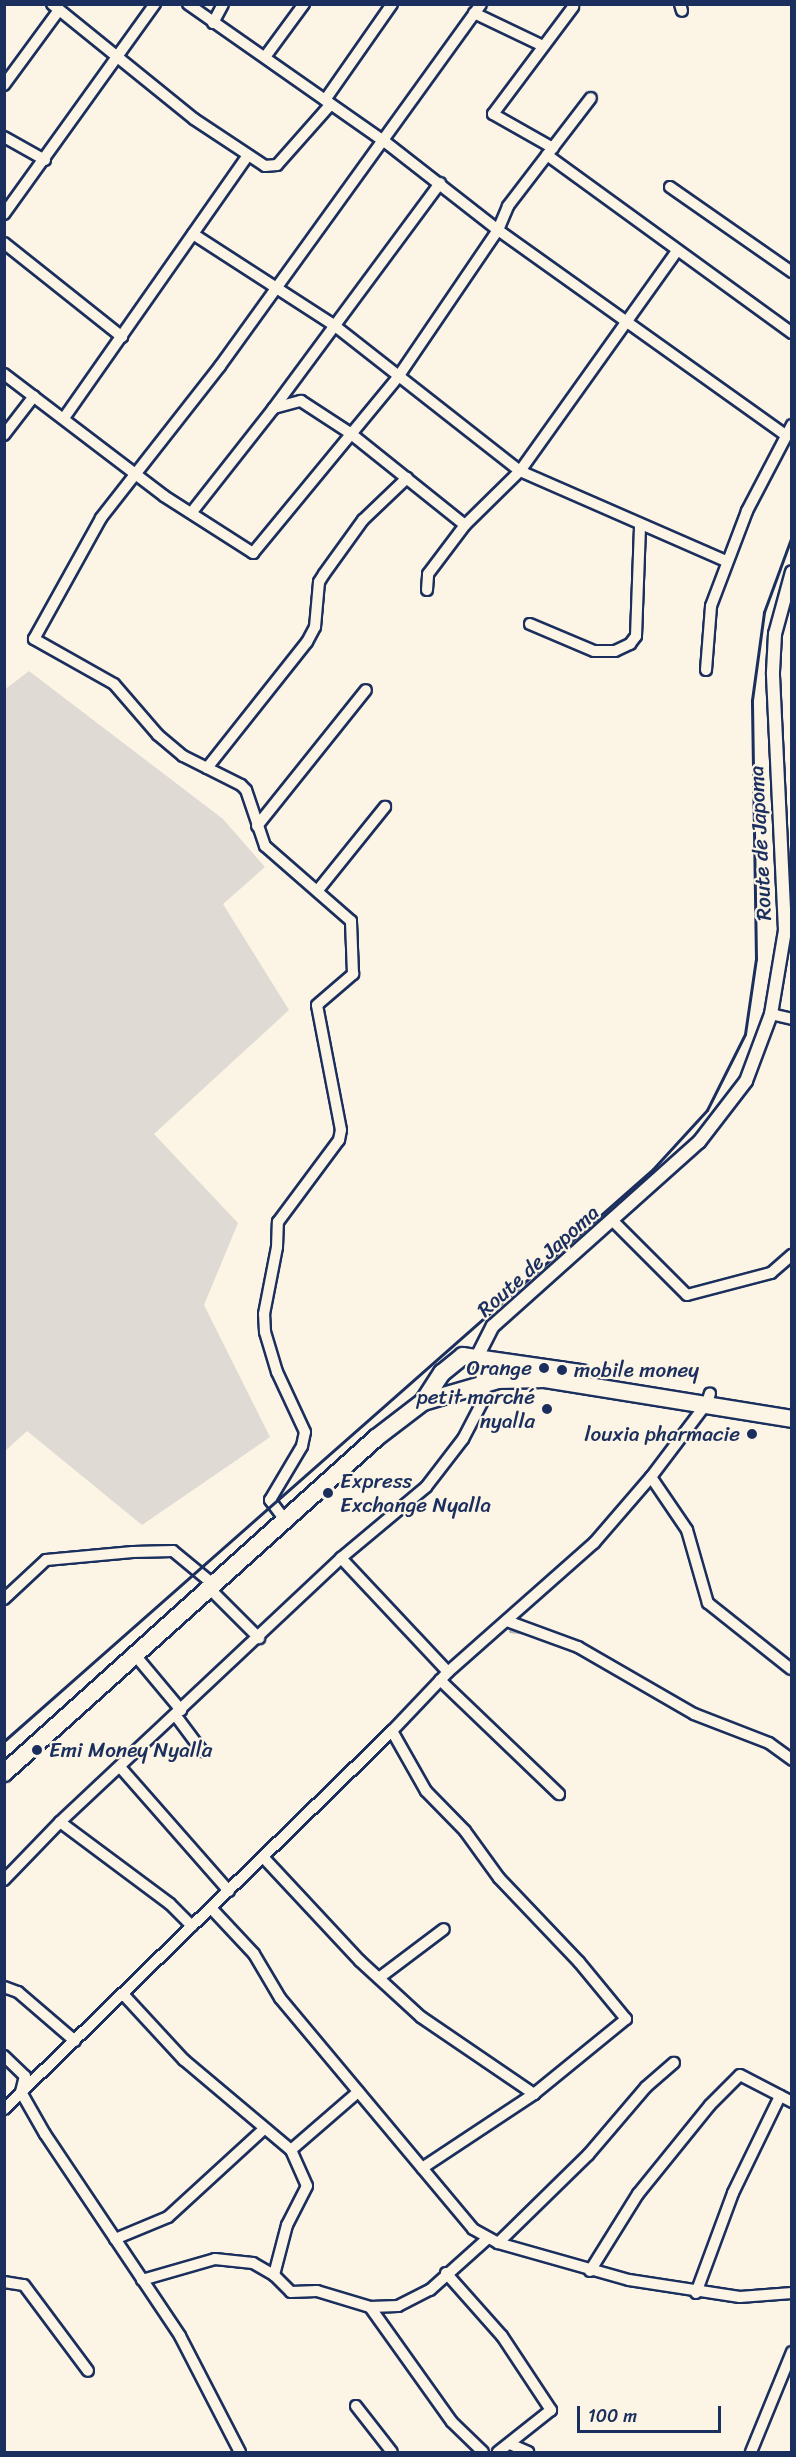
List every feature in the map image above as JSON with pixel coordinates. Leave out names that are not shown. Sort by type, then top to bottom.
[{"type":"main road","points":[[4,1773],[376,1438],[423,1402],[456,1360],[478,1355],[548,1373],[708,1398],[792,1408]]},
{"type":"main road","points":[[423,1402],[484,1383],[548,1373]]},
{"type":"main road","points":[[708,1398],[792,1419]]},
{"type":"street","points":[[4,214],[156,4]]},
{"type":"street","points":[[188,4],[384,141],[498,230],[785,435]]},
{"type":"street","points":[[213,22],[223,4]]},
{"type":"street","points":[[265,57],[304,4]]},
{"type":"street","points":[[4,85],[56,7],[247,157],[265,166],[277,165],[328,102],[392,4]]},
{"type":"street","points":[[573,7],[492,114],[550,151],[677,250],[792,333]]},
{"type":"street","points":[[285,1520],[270,1500],[302,1446],[304,1432],[277,1372],[265,1332],[264,1314],[274,1267],[278,1222],[339,1140],[340,1122],[317,1005],[353,974],[351,921],[318,890],[272,854],[257,826],[246,790],[175,750],[120,690],[99,673],[34,639],[101,518],[277,288],[478,9],[543,46]]},
{"type":"street","points":[[4,374],[137,472],[164,496],[252,553],[398,377],[498,230],[508,206],[591,98]]},
{"type":"street","points":[[4,137],[45,160]]},
{"type":"street","points":[[64,418],[247,157]]},
{"type":"street","points":[[192,512],[273,409],[440,183]]},
{"type":"street","points":[[670,187],[792,272]]},
{"type":"street","points":[[194,234],[335,326],[520,471],[640,527],[726,561]]},
{"type":"street","points":[[4,243],[122,337]]},
{"type":"street","points":[[427,590],[428,574],[465,525],[520,471],[677,250]]},
{"type":"street","points":[[4,435],[34,396]]},
{"type":"street","points":[[273,409],[301,401],[350,433],[465,525]]},
{"type":"street","points":[[706,670],[708,616],[726,561],[785,435],[792,425]]},
{"type":"street","points":[[207,768],[307,642],[315,627],[319,582],[324,574],[363,520],[407,478]]},
{"type":"street","points":[[530,624],[594,651],[615,651],[630,644],[636,636],[640,527]]},
{"type":"street","name":"Route de Japoma","points":[[478,1355],[493,1326],[712,1129],[746,1081],[771,1014],[786,911],[772,672],[775,634],[792,572]]},
{"type":"street","points":[[257,826],[366,690]]},
{"type":"street","points":[[318,890],[385,807]]},
{"type":"street","points":[[771,1014],[792,1018]]},
{"type":"street","points":[[612,1220],[687,1295],[771,1273],[792,1255]]},
{"type":"street","points":[[4,1880],[60,1822],[259,1638],[341,1558],[426,1487],[452,1456],[486,1397],[478,1355]]},
{"type":"street","points":[[4,2109],[392,1731],[448,1671],[507,1622],[594,1542],[651,1477],[708,1398]]},
{"type":"street","points":[[651,1477],[687,1530],[708,1603],[791,1669]]},
{"type":"street","points":[[4,1599],[46,1560],[133,1552],[173,1551],[211,1586],[259,1638]]},
{"type":"street","points":[[341,1558],[448,1671]]},
{"type":"street","points":[[507,1622],[578,1647],[627,1672],[694,1714],[769,1743],[792,1760]]},
{"type":"street","points":[[135,1655],[179,1713],[202,1751]]},
{"type":"street","points":[[440,1680],[559,1794]]},
{"type":"street","points":[[392,1731],[426,1791],[444,1814],[465,1831],[499,1878],[625,2013],[622,2025],[534,2094],[422,2168]]},
{"type":"street","points":[[120,1767],[229,1891]]},
{"type":"street","points":[[60,1822],[170,1904],[192,1926]]},
{"type":"street","points":[[263,1857],[379,1978],[421,2017],[534,2094]]},
{"type":"street","points":[[211,1908],[254,1954],[280,1998],[473,2229],[493,2241],[590,2271],[696,2293],[740,2297],[791,2293]]},
{"type":"street","points":[[379,1978],[444,1929]]},
{"type":"street","points":[[4,1987],[18,1992],[75,2041]]},
{"type":"street","points":[[123,1994],[184,2061],[291,2150],[307,2186],[287,2225],[274,2275]]},
{"type":"street","points":[[4,2056],[25,2076],[21,2092],[115,2240],[180,2336],[240,2452]]},
{"type":"street","points":[[142,2280],[215,2259],[253,2263],[274,2275],[291,2292],[317,2291],[370,2307],[398,2306],[417,2300],[446,2273],[493,2241],[588,2155],[646,2087],[674,2063]]},
{"type":"street","points":[[590,2271],[638,2194],[710,2105],[740,2074],[792,2102]]},
{"type":"street","points":[[291,2150],[358,2092]]},
{"type":"street","points":[[696,2293],[733,2193],[780,2096]]},
{"type":"street","points":[[115,2240],[168,2217],[264,2129]]},
{"type":"street","points":[[446,2273],[502,2336],[549,2404],[549,2414],[498,2452]]},
{"type":"street","points":[[4,2282],[24,2285],[88,2371]]},
{"type":"street","points":[[370,2307],[452,2422],[483,2452]]},
{"type":"street","points":[[751,2452],[792,2352]]},
{"type":"street","points":[[356,2406],[392,2452]]},
{"type":"street","points":[[510,2444],[528,2452]]},
{"type":"shaded area","points":[[29,671],[223,819],[265,867],[223,904],[289,1010],[154,1134],[238,1223],[204,1305],[270,1437],[142,1525],[27,1431],[5,1451],[4,690]]},
{"type":"waterway","points":[[510,1631],[526,1633]]},
{"type":"waterway","points":[[705,1724],[749,1741]]},
{"type":"railway","points":[[4,1741],[653,1169],[707,1110],[745,1034],[756,959],[752,700],[764,612],[792,536]]},
{"type":"place","name":"Orange","points":[[544,1368]]},
{"type":"place","name":"mobile money","points":[[562,1370]]},
{"type":"place","name":"petit marché nyalla","points":[[547,1409]]},
{"type":"place","name":"louxia pharmacie","points":[[752,1434]]},
{"type":"place","name":"Express Exchange Nyalla","points":[[328,1493]]},
{"type":"place","name":"Emi Money Nyalla","points":[[37,1750]]}]
